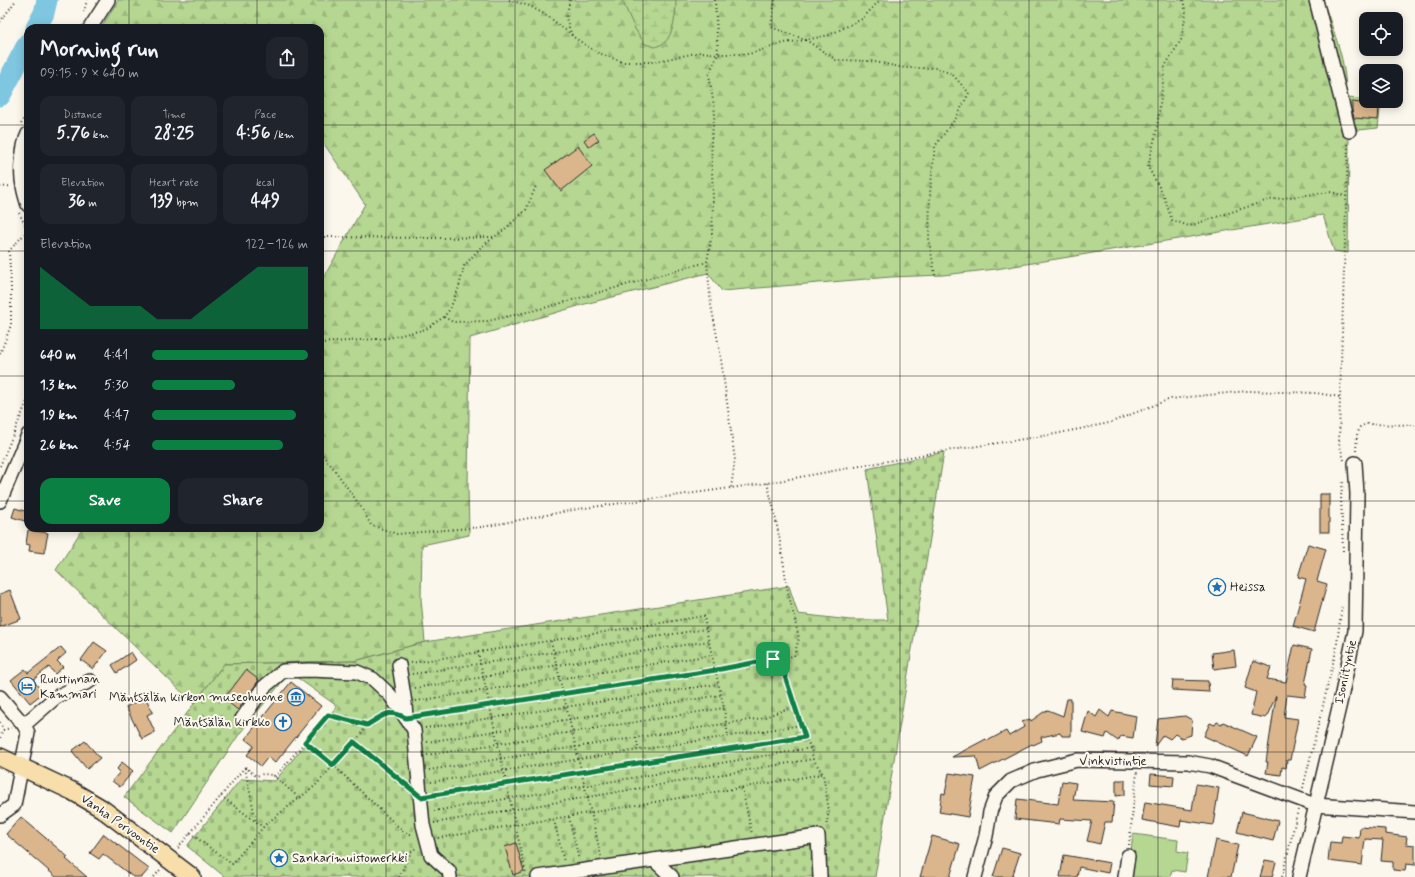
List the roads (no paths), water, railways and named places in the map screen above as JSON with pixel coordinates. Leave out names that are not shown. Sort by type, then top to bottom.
[{"type":"main road","name":"Vanha Porvoontie","points":[[0,757],[72,791],[101,808],[169,858],[192,877]]},
{"type":"street","points":[[93,24],[108,0]]},
{"type":"street","points":[[1316,0],[1349,131]]},
{"type":"street","points":[[24,149],[22,168],[24,190]]},
{"type":"street","points":[[0,501],[24,444]]},
{"type":"street","name":"Isoniityntie","points":[[1299,877],[1340,703],[1355,631],[1357,563],[1356,468]]},
{"type":"street","points":[[242,718],[264,687],[282,671],[310,670],[357,672],[373,679],[390,695],[414,730],[422,819],[427,840],[431,854],[449,871],[450,877]]},
{"type":"street","points":[[400,670],[406,718]]},
{"type":"street","points":[[24,725],[56,698],[90,681]]},
{"type":"street","points":[[0,697],[24,725],[28,733],[14,805],[0,815]]},
{"type":"street","name":"Vinkvistintie","points":[[975,877],[986,836],[990,812],[996,796],[1011,781],[1037,770],[1077,760],[1188,762],[1210,766],[1315,805],[1415,812]]},
{"type":"street","points":[[538,877],[818,836],[820,877]]},
{"type":"street","points":[[1125,877],[1128,856]]},
{"type":"street","points":[[654,860],[672,877]]},
{"type":"waterway","points":[[38,24],[44,13],[47,0]]},
{"type":"waterway","points":[[0,96],[24,51]]},
{"type":"place","name":"Heissa","points":[[1217,587]]},
{"type":"place","name":"Ruustinnan Kammari","points":[[27,686]]},
{"type":"place","name":"Mäntsälän kirkon museohuone","points":[[296,697]]},
{"type":"place","name":"Mäntsälän kirkko","points":[[283,722]]},
{"type":"place","name":"Sankarimuistomerkki","points":[[279,858]]}]
